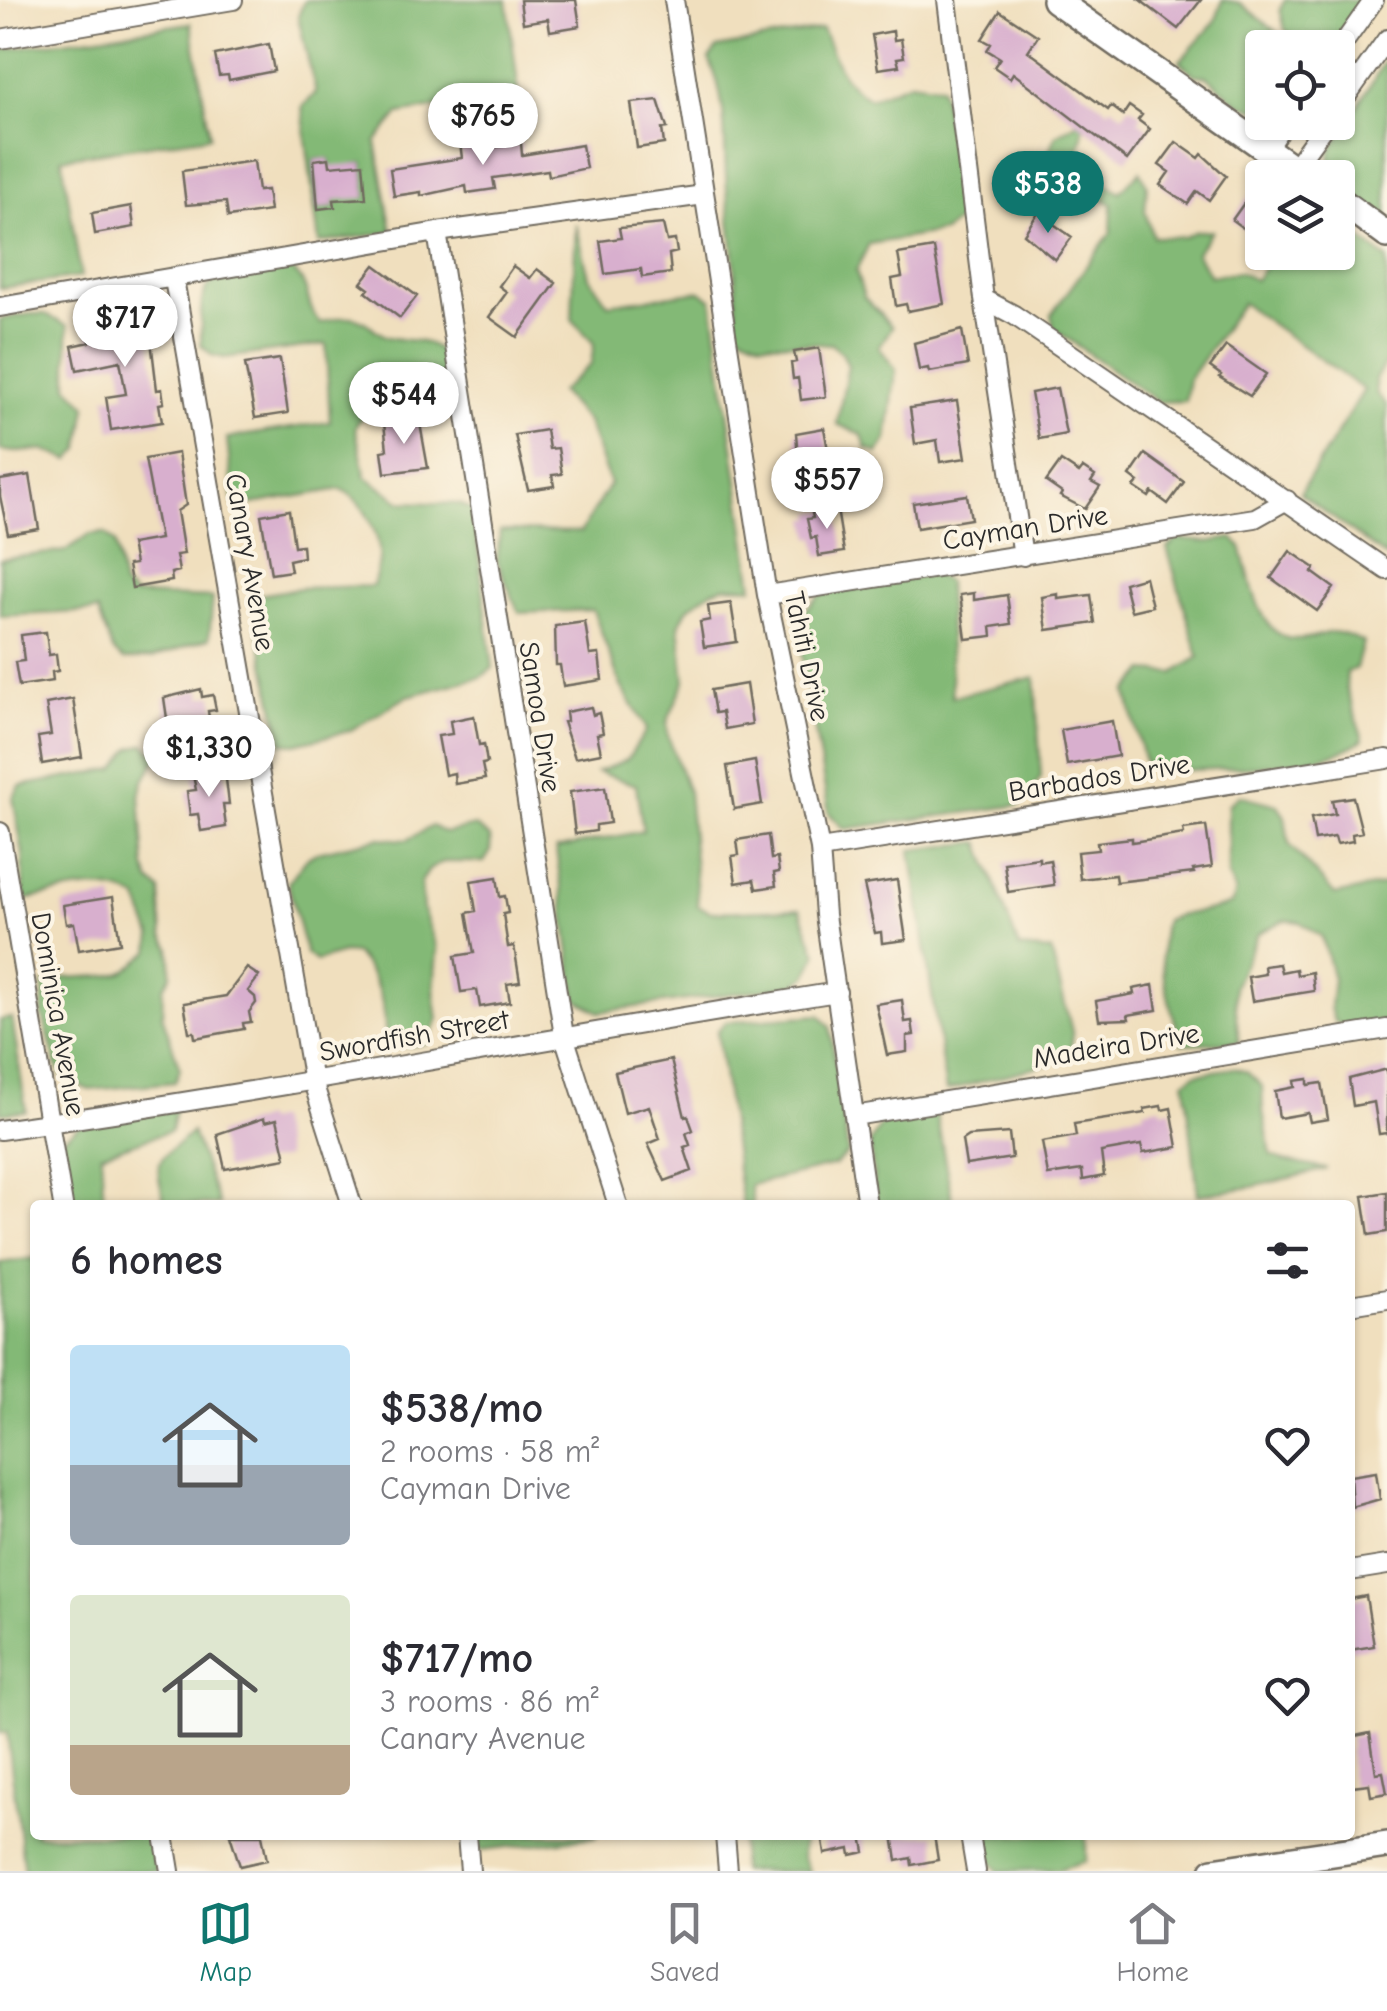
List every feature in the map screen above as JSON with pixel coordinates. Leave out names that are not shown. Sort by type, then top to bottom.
[{"type":"street","points":[[0,39],[233,0]]},
{"type":"street","name":"Tahiti Drive","points":[[674,0],[767,594],[820,848],[825,915],[867,1200]]},
{"type":"street","points":[[947,0],[984,298],[1023,556]]},
{"type":"street","points":[[1055,0],[1282,160]]},
{"type":"street","points":[[1352,30],[1374,0]]},
{"type":"street","points":[[1355,84],[1387,40]]},
{"type":"street","points":[[1266,149],[1272,140]]},
{"type":"street","points":[[0,307],[437,232],[704,194]]},
{"type":"street","points":[[1355,212],[1387,235]]},
{"type":"street","name":"Samoa Drive","points":[[437,232],[564,1036],[616,1200]]},
{"type":"street","name":"Canary Avenue","points":[[174,279],[314,1082],[350,1200]]},
{"type":"street","points":[[984,298],[1014,314],[1387,570]]},
{"type":"street","name":"Cayman Drive","points":[[767,594],[1256,518],[1287,500]]},
{"type":"street","name":"Barbados Drive","points":[[820,848],[1387,759]]},
{"type":"street","name":"Dominica Avenue","points":[[0,832],[62,1200]]},
{"type":"street","name":"Swordfish Street","points":[[0,1130],[314,1082],[837,992]]},
{"type":"street","name":"Madeira Drive","points":[[854,1116],[1387,1028]]},
{"type":"street","points":[[1355,1304],[1387,1299]]},
{"type":"street","points":[[1355,1570],[1387,1565]]},
{"type":"street","points":[[165,1840],[170,1871]]},
{"type":"street","points":[[467,1840],[470,1871]]},
{"type":"street","points":[[725,1840],[728,1871]]},
{"type":"street","points":[[971,1840],[976,1871]]},
{"type":"street","points":[[1227,1870],[1387,1845]]},
{"type":"green space","points":[[507,0],[519,93],[399,114],[376,142],[392,232],[319,243],[302,107],[316,93],[298,17],[304,1]],"holes":[[[329,159],[330,170],[363,163],[366,197],[334,197],[334,207],[318,209],[314,160]]]},
{"type":"green space","points":[[1223,0],[1240,3],[1274,30],[1245,30],[1245,105],[1207,76],[1194,75],[1180,61],[1215,22]]},
{"type":"green space","points":[[1285,0],[1358,0],[1355,18],[1344,30],[1285,30],[1280,9]]},
{"type":"green space","points":[[191,23],[210,136],[62,158],[81,277],[0,288],[0,50]]},
{"type":"green space","points":[[822,29],[845,78],[870,98],[910,82],[941,86],[964,216],[943,232],[869,244],[856,271],[864,297],[892,327],[879,347],[896,370],[887,440],[878,453],[866,448],[862,435],[837,424],[848,365],[842,353],[831,344],[761,342],[735,331],[736,278],[724,123],[720,91],[709,59],[717,48]]},
{"type":"green space","points":[[1387,57],[1387,215],[1381,218],[1355,198],[1355,160],[1330,160],[1337,140],[1355,140],[1355,110]]},
{"type":"green space","points":[[1083,119],[1074,164],[1120,192],[1140,171],[1147,184],[1145,211],[1153,237],[1184,237],[1196,231],[1212,231],[1196,253],[1210,276],[1239,272],[1255,280],[1262,270],[1355,270],[1355,235],[1387,259],[1387,361],[1375,379],[1376,393],[1387,405],[1387,558],[1300,493],[1364,390],[1242,303],[1189,379],[1185,401],[1158,402],[1054,329],[1051,315],[1111,232],[1112,204],[1063,180],[1045,161],[1056,135]]},
{"type":"green space","points":[[576,224],[589,277],[608,304],[701,291],[712,300],[753,587],[725,586],[687,609],[679,625],[685,681],[667,722],[668,736],[688,792],[698,906],[711,912],[800,909],[817,954],[807,976],[794,985],[599,1012],[576,999],[556,849],[643,831],[636,785],[597,772],[627,760],[647,729],[621,686],[593,610],[519,613],[497,561],[500,531],[581,532],[610,484],[587,422],[560,392],[591,364],[594,344],[572,319]]},
{"type":"green space","points":[[287,267],[305,286],[320,323],[357,318],[388,337],[428,344],[447,359],[434,399],[423,406],[364,413],[355,427],[366,477],[402,502],[460,504],[473,510],[493,668],[481,677],[408,696],[349,731],[295,744],[282,743],[253,607],[260,595],[301,588],[373,586],[379,564],[377,540],[357,501],[341,489],[234,507],[227,438],[330,422],[326,344],[224,358],[212,355],[201,345],[202,303],[211,284],[243,273]]},
{"type":"green space","points":[[45,314],[68,326],[68,386],[87,406],[80,449],[70,460],[44,450],[0,450],[0,319]]},
{"type":"green space","points":[[105,533],[115,543],[123,586],[134,595],[213,598],[209,638],[153,658],[124,660],[113,651],[98,611],[0,616],[0,559],[65,551],[90,534]]},
{"type":"green space","points":[[1233,538],[1241,547],[1264,617],[1282,636],[1294,639],[1333,632],[1363,642],[1356,668],[1347,672],[1346,687],[1363,739],[1322,757],[1294,762],[1154,772],[1144,762],[1127,692],[1145,671],[1174,673],[1199,657],[1167,548],[1178,539],[1207,542]]},
{"type":"green space","points":[[933,574],[947,582],[952,697],[1035,677],[1041,777],[1021,805],[844,829],[829,813],[798,630],[803,613],[820,595]]},
{"type":"green space","points":[[145,744],[158,757],[143,782],[140,796],[145,867],[150,881],[160,890],[163,936],[170,948],[171,961],[171,975],[163,988],[162,1015],[180,1069],[175,1082],[90,1090],[64,1080],[57,1067],[42,1013],[44,983],[122,972],[150,951],[152,936],[138,899],[111,889],[82,889],[24,900],[23,854],[13,798],[20,786],[115,769],[131,748]]},
{"type":"green space","points":[[1239,795],[1278,805],[1285,817],[1289,844],[1335,895],[1387,884],[1387,1021],[1347,1028],[1334,1021],[1330,1008],[1333,979],[1322,937],[1300,922],[1285,920],[1258,934],[1234,987],[1239,1042],[1181,1044],[1163,967],[1165,920],[1232,903],[1235,891],[1228,876],[1228,805]]},
{"type":"green space","points":[[432,826],[445,833],[475,826],[490,838],[491,851],[484,862],[443,862],[429,870],[421,882],[423,910],[437,949],[434,991],[438,1020],[427,1044],[385,1049],[384,1010],[372,976],[356,954],[343,953],[316,961],[306,954],[288,883],[306,859],[318,852],[379,838],[407,840]]},
{"type":"green space","points":[[980,842],[1019,948],[1051,951],[1073,1035],[1069,1058],[946,1091],[911,850]]},
{"type":"green space","points":[[820,1015],[830,1027],[848,1153],[835,1165],[750,1185],[752,1200],[741,1200],[717,1031],[726,1022]]},
{"type":"green space","points":[[12,1018],[26,1111],[0,1113],[0,1020]]},
{"type":"green space","points":[[1234,1068],[1247,1072],[1262,1086],[1271,1155],[1327,1169],[1198,1195],[1185,1081],[1195,1074]]},
{"type":"green space","points":[[175,1109],[171,1131],[101,1154],[104,1200],[72,1200],[62,1139],[84,1122]]},
{"type":"green space","points":[[936,1113],[952,1200],[876,1200],[870,1142],[886,1118]]},
{"type":"green space","points":[[192,1132],[217,1200],[164,1200],[159,1168],[164,1156]]},
{"type":"green space","points":[[30,1259],[30,1840],[150,1840],[156,1871],[24,1871],[7,1732],[0,1733],[0,1263]]},
{"type":"green space","points":[[478,1840],[570,1840],[479,1850]]},
{"type":"green space","points":[[741,1840],[803,1840],[802,1857],[809,1871],[741,1871]]},
{"type":"green space","points":[[982,1840],[1086,1840],[1086,1861],[1059,1869],[999,1871],[985,1852]]},
{"type":"building","points":[[520,0],[576,0],[580,26],[550,31],[548,19],[523,23]]},
{"type":"building","points":[[1140,0],[1201,0],[1178,29]]},
{"type":"building","points":[[1000,11],[1038,36],[1028,51],[1108,110],[1111,106],[1123,115],[1129,106],[1142,115],[1138,120],[1150,129],[1127,160],[1013,73],[1010,78],[994,67],[1000,58],[987,50],[991,44],[982,39]]},
{"type":"building","points":[[893,31],[894,40],[901,39],[904,57],[897,58],[899,66],[878,69],[872,35]]},
{"type":"building","points":[[269,44],[274,71],[229,80],[228,75],[219,76],[215,55]]},
{"type":"building","points":[[658,100],[667,128],[662,129],[664,144],[637,148],[631,103]]},
{"type":"building","points":[[487,139],[489,148],[521,143],[522,155],[582,145],[586,168],[549,176],[548,170],[493,178],[495,189],[467,193],[466,186],[421,196],[421,192],[394,196],[390,169],[462,158],[460,143]]},
{"type":"building","points":[[1176,142],[1199,158],[1202,154],[1226,176],[1209,200],[1197,191],[1188,204],[1160,185],[1169,172],[1159,165]]},
{"type":"building","points":[[329,158],[330,166],[363,163],[366,198],[334,200],[335,207],[318,209],[314,160]]},
{"type":"building","points":[[254,161],[258,191],[267,190],[270,211],[228,217],[226,202],[186,205],[182,171]]},
{"type":"building","points":[[1245,202],[1245,230],[1232,220]]},
{"type":"building","points":[[131,206],[134,227],[95,234],[92,213]]},
{"type":"building","points":[[1038,213],[1072,237],[1055,260],[1024,234]]},
{"type":"building","points":[[663,224],[667,241],[675,240],[677,252],[669,254],[671,273],[642,277],[641,269],[605,274],[600,241],[621,238],[619,228]]},
{"type":"building","points":[[934,248],[944,304],[908,311],[906,304],[896,306],[892,279],[902,277],[898,254]]},
{"type":"building","points":[[375,265],[417,296],[400,318],[366,292],[369,289],[361,283]]},
{"type":"building","points":[[513,266],[530,278],[537,269],[556,283],[517,337],[489,317],[507,292],[499,286]]},
{"type":"building","points":[[125,316],[127,325],[144,321],[147,333],[150,332],[157,390],[162,389],[164,403],[159,404],[162,422],[111,430],[106,397],[126,394],[120,361],[77,370],[72,346],[90,342],[87,324]]},
{"type":"building","points":[[962,330],[968,365],[929,372],[928,368],[919,370],[914,343]]},
{"type":"building","points":[[1226,346],[1266,374],[1250,396],[1210,367]]},
{"type":"building","points":[[819,348],[826,397],[801,400],[798,378],[793,379],[794,352]]},
{"type":"building","points":[[280,359],[288,413],[255,418],[245,364]]},
{"type":"building","points":[[1057,388],[1066,434],[1039,439],[1031,393]]},
{"type":"building","points":[[957,401],[966,458],[940,462],[937,440],[915,444],[910,408]]},
{"type":"building","points":[[419,418],[428,468],[385,473],[384,423]]},
{"type":"building","points":[[824,428],[832,472],[803,477],[796,433]]},
{"type":"building","points":[[546,430],[549,449],[558,448],[562,474],[552,475],[554,486],[528,490],[515,435]]},
{"type":"building","points":[[178,453],[186,505],[177,511],[184,554],[176,555],[179,571],[171,573],[172,581],[132,588],[128,565],[135,564],[131,544],[160,539],[145,459]]},
{"type":"building","points":[[1145,454],[1184,482],[1168,504],[1152,492],[1149,497],[1134,487],[1138,482],[1130,476]]},
{"type":"building","points":[[1061,461],[1079,473],[1083,468],[1095,476],[1091,482],[1100,487],[1085,509],[1060,496],[1062,493],[1046,482]]},
{"type":"building","points":[[30,475],[39,529],[8,534],[0,480]]},
{"type":"building","points":[[967,495],[971,519],[917,528],[913,503]]},
{"type":"building","points":[[837,509],[844,552],[819,556],[816,537],[811,538],[807,519],[813,518],[812,513]]},
{"type":"building","points":[[289,510],[294,546],[302,545],[303,557],[289,560],[291,571],[271,574],[261,515]]},
{"type":"building","points":[[1290,551],[1315,568],[1312,572],[1334,588],[1317,611],[1271,578]]},
{"type":"building","points":[[1145,577],[1152,606],[1131,611],[1124,583]]},
{"type":"building","points":[[974,593],[974,600],[1007,595],[1011,624],[991,627],[992,636],[966,639],[960,595]]},
{"type":"building","points":[[1058,594],[1058,599],[1091,595],[1095,623],[1047,630],[1042,597]]},
{"type":"building","points":[[731,603],[737,642],[704,647],[700,622],[710,620],[708,606]]},
{"type":"building","points":[[585,622],[590,655],[599,654],[602,680],[563,686],[560,665],[556,665],[555,626]]},
{"type":"building","points":[[46,632],[49,655],[56,654],[58,671],[52,672],[53,681],[19,686],[15,662],[24,661],[21,635]]},
{"type":"building","points":[[746,684],[752,724],[725,729],[722,712],[715,713],[711,690]]},
{"type":"building","points":[[201,689],[202,697],[213,695],[216,710],[208,711],[211,732],[187,735],[185,723],[168,725],[164,698]]},
{"type":"building","points":[[73,699],[82,757],[42,764],[38,737],[51,735],[46,704]]},
{"type":"building","points":[[591,707],[593,715],[599,713],[603,733],[597,734],[601,753],[575,758],[563,722],[567,721],[566,712]]},
{"type":"building","points":[[474,716],[479,745],[484,744],[485,779],[455,784],[454,773],[445,775],[438,736],[452,734],[450,721]]},
{"type":"building","points":[[1112,721],[1118,756],[1067,765],[1061,730]]},
{"type":"building","points":[[755,761],[762,804],[734,809],[727,766]]},
{"type":"building","points":[[225,771],[229,804],[223,804],[226,827],[201,831],[198,814],[190,815],[187,791],[196,790],[193,775]]},
{"type":"building","points":[[605,787],[610,823],[596,825],[596,831],[575,834],[570,792]]},
{"type":"building","points":[[1353,797],[1362,832],[1352,834],[1353,841],[1337,844],[1335,837],[1315,840],[1311,818],[1335,814],[1332,800]]},
{"type":"building","points":[[1206,826],[1212,867],[1193,870],[1194,873],[1116,882],[1115,875],[1080,879],[1077,852],[1098,850],[1097,842],[1132,838],[1132,842],[1184,834],[1183,829]]},
{"type":"building","points":[[768,835],[771,859],[777,858],[776,886],[756,889],[754,880],[736,883],[732,856],[739,855],[737,840]]},
{"type":"building","points":[[1039,858],[1039,862],[1050,860],[1054,885],[1008,892],[1004,863]]},
{"type":"building","points":[[497,877],[508,913],[503,914],[508,947],[514,946],[520,982],[507,984],[510,1002],[480,1007],[477,990],[461,992],[455,956],[474,953],[467,913],[476,911],[471,881]]},
{"type":"building","points":[[897,880],[906,940],[882,943],[881,932],[875,933],[864,885]]},
{"type":"building","points":[[113,897],[120,943],[79,950],[74,923],[66,924],[63,905]]},
{"type":"building","points":[[1279,964],[1281,972],[1312,972],[1314,991],[1252,1001],[1248,977],[1265,974],[1264,966]]},
{"type":"building","points":[[247,968],[259,976],[248,991],[256,1003],[249,1012],[251,1022],[243,1023],[244,1029],[195,1038],[194,1032],[189,1032],[184,1003],[226,996]]},
{"type":"building","points":[[1153,985],[1157,1010],[1128,1015],[1129,1019],[1099,1020],[1096,1001],[1134,994],[1133,989]]},
{"type":"building","points":[[902,1000],[905,1022],[912,1021],[914,1035],[907,1036],[907,1052],[887,1055],[876,1004]]},
{"type":"building","points":[[671,1060],[685,1117],[688,1116],[693,1130],[686,1133],[690,1145],[684,1147],[692,1171],[665,1181],[648,1144],[660,1139],[649,1106],[625,1113],[615,1072]]},
{"type":"building","points":[[1387,1069],[1387,1133],[1379,1134],[1374,1102],[1353,1106],[1349,1079]]},
{"type":"building","points":[[1308,1079],[1308,1085],[1322,1083],[1328,1119],[1310,1122],[1308,1113],[1279,1118],[1275,1091],[1295,1087],[1294,1081]]},
{"type":"building","points":[[1161,1106],[1162,1110],[1171,1108],[1178,1147],[1143,1153],[1141,1145],[1101,1152],[1104,1176],[1083,1180],[1082,1170],[1048,1175],[1042,1142],[1076,1136],[1074,1124],[1145,1113],[1144,1109]]},
{"type":"building","points":[[264,1118],[265,1122],[277,1119],[286,1158],[225,1169],[217,1134]]},
{"type":"building","points":[[1009,1133],[1012,1158],[966,1165],[962,1140],[968,1136]]},
{"type":"building","points":[[1387,1192],[1387,1232],[1369,1235],[1363,1196]]},
{"type":"building","points":[[1376,1472],[1380,1499],[1355,1506],[1355,1475]]},
{"type":"building","points":[[1366,1596],[1374,1646],[1355,1649],[1355,1598]]},
{"type":"building","points":[[1370,1733],[1376,1773],[1383,1772],[1387,1793],[1371,1796],[1369,1784],[1355,1786],[1355,1736]]},
{"type":"building","points":[[232,1840],[263,1840],[267,1860],[240,1866]]},
{"type":"building","points":[[823,1840],[863,1840],[865,1852],[851,1855],[850,1849],[825,1854]]},
{"type":"building","points":[[894,1840],[935,1840],[938,1860],[912,1865],[911,1858],[897,1861]]}]
